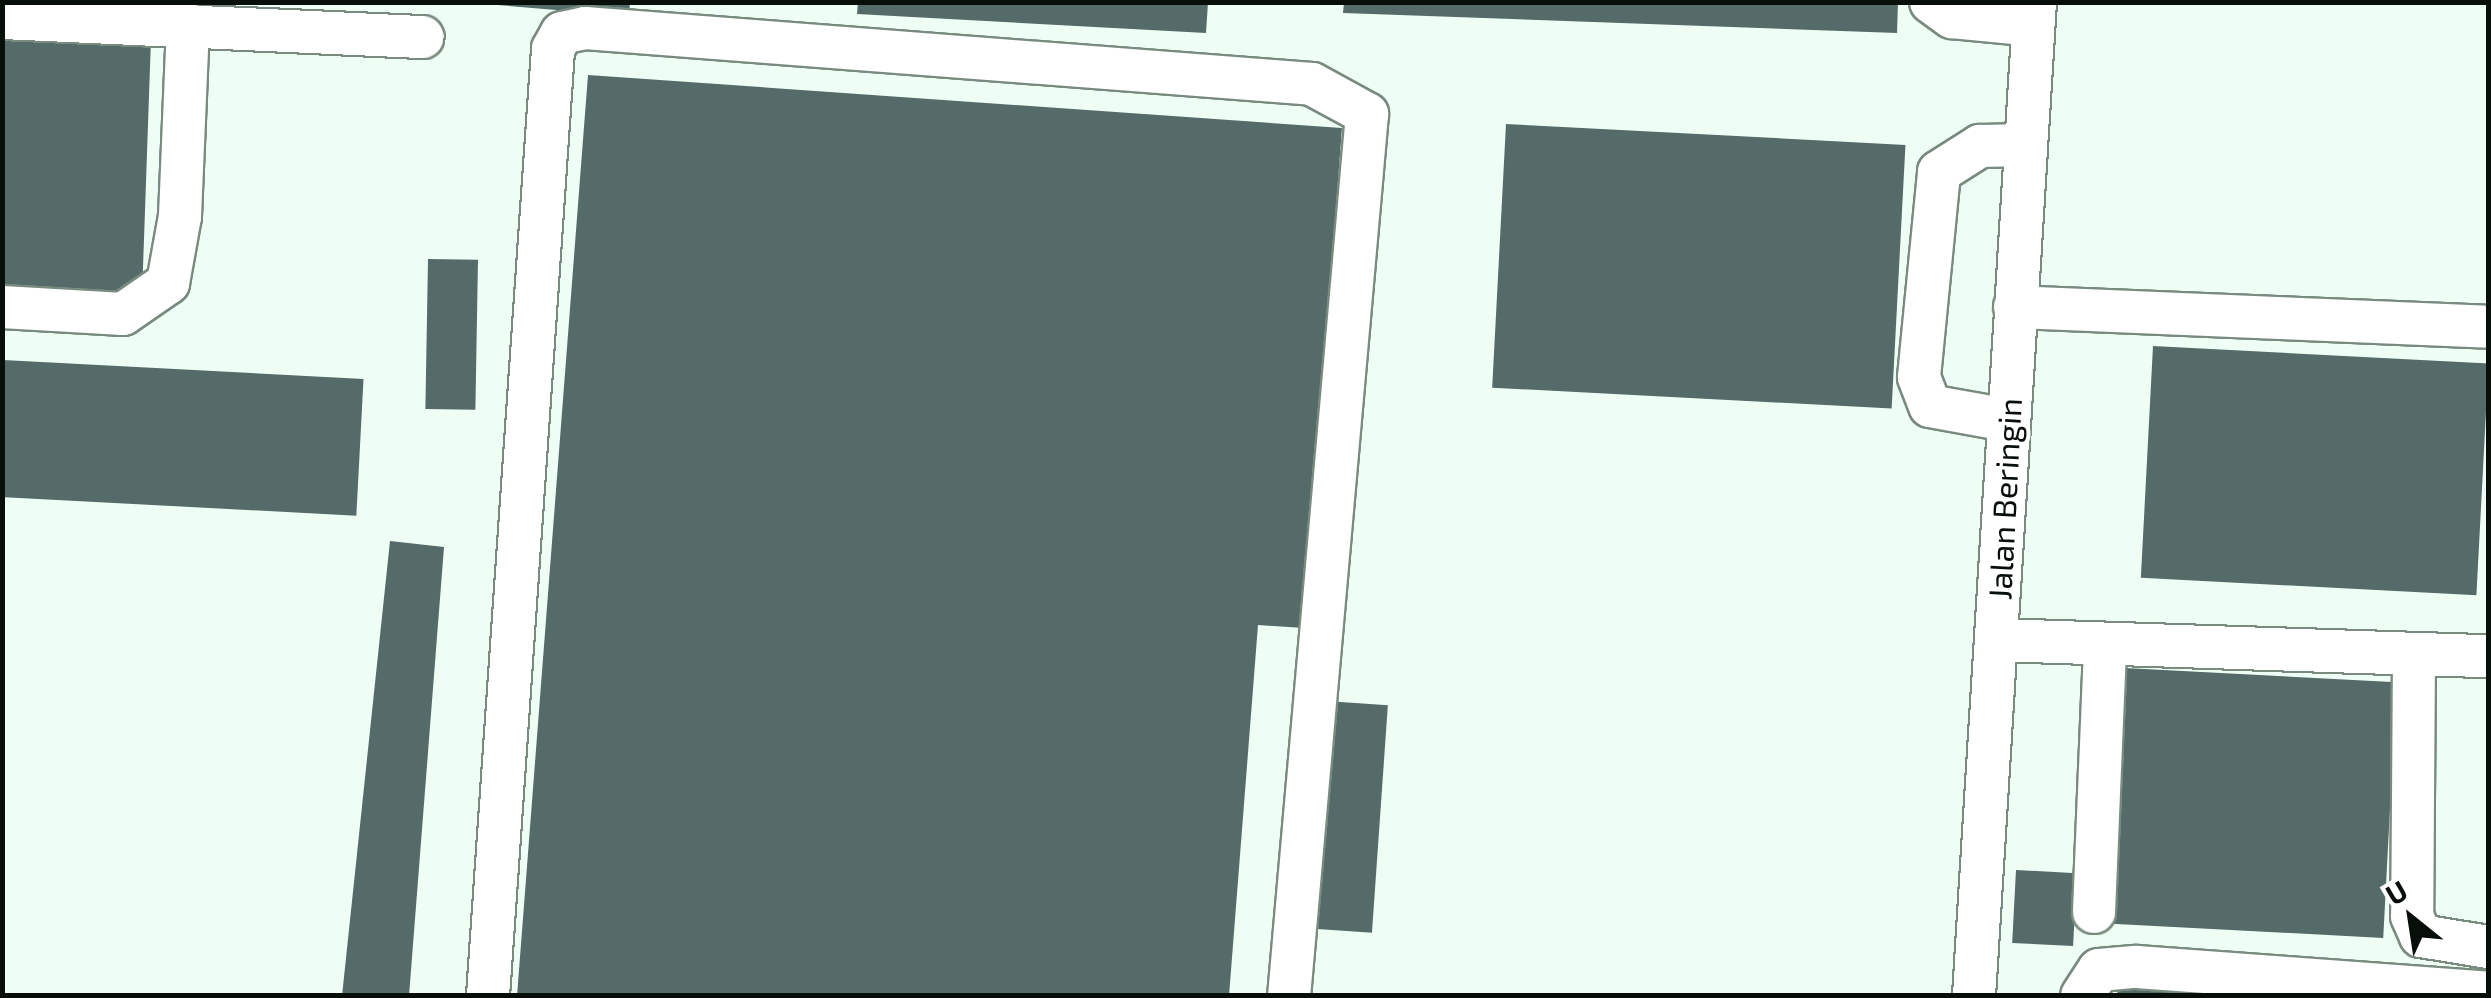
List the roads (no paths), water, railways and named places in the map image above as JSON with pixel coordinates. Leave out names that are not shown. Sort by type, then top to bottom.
[{"type":"lane","points":[[1931,2],[1952,17],[2034,14]]},
{"type":"lane","name":"Jalan Beringin","points":[[1974,996],[2034,14]]},
{"type":"lane","points":[[2,18],[422,37]]},
{"type":"lane","points":[[2,306],[123,314],[168,284],[180,216],[188,24]]},
{"type":"lane","points":[[488,996],[553,49],[562,33],[585,28],[1312,84],[1367,114],[1290,996]]},
{"type":"lane","points":[[2007,420],[1930,406],[1919,378],[1939,172],[1980,146],[2026,145]]},
{"type":"lane","points":[[2015,307],[2484,327]]},
{"type":"lane","points":[[1998,640],[2488,656]]},
{"type":"lane","points":[[2094,912],[2106,644]]},
{"type":"lane","points":[[2414,656],[2412,916],[2421,936],[2488,947]]},
{"type":"lane","points":[[2082,996],[2099,970],[2137,967],[2488,994]]}]
